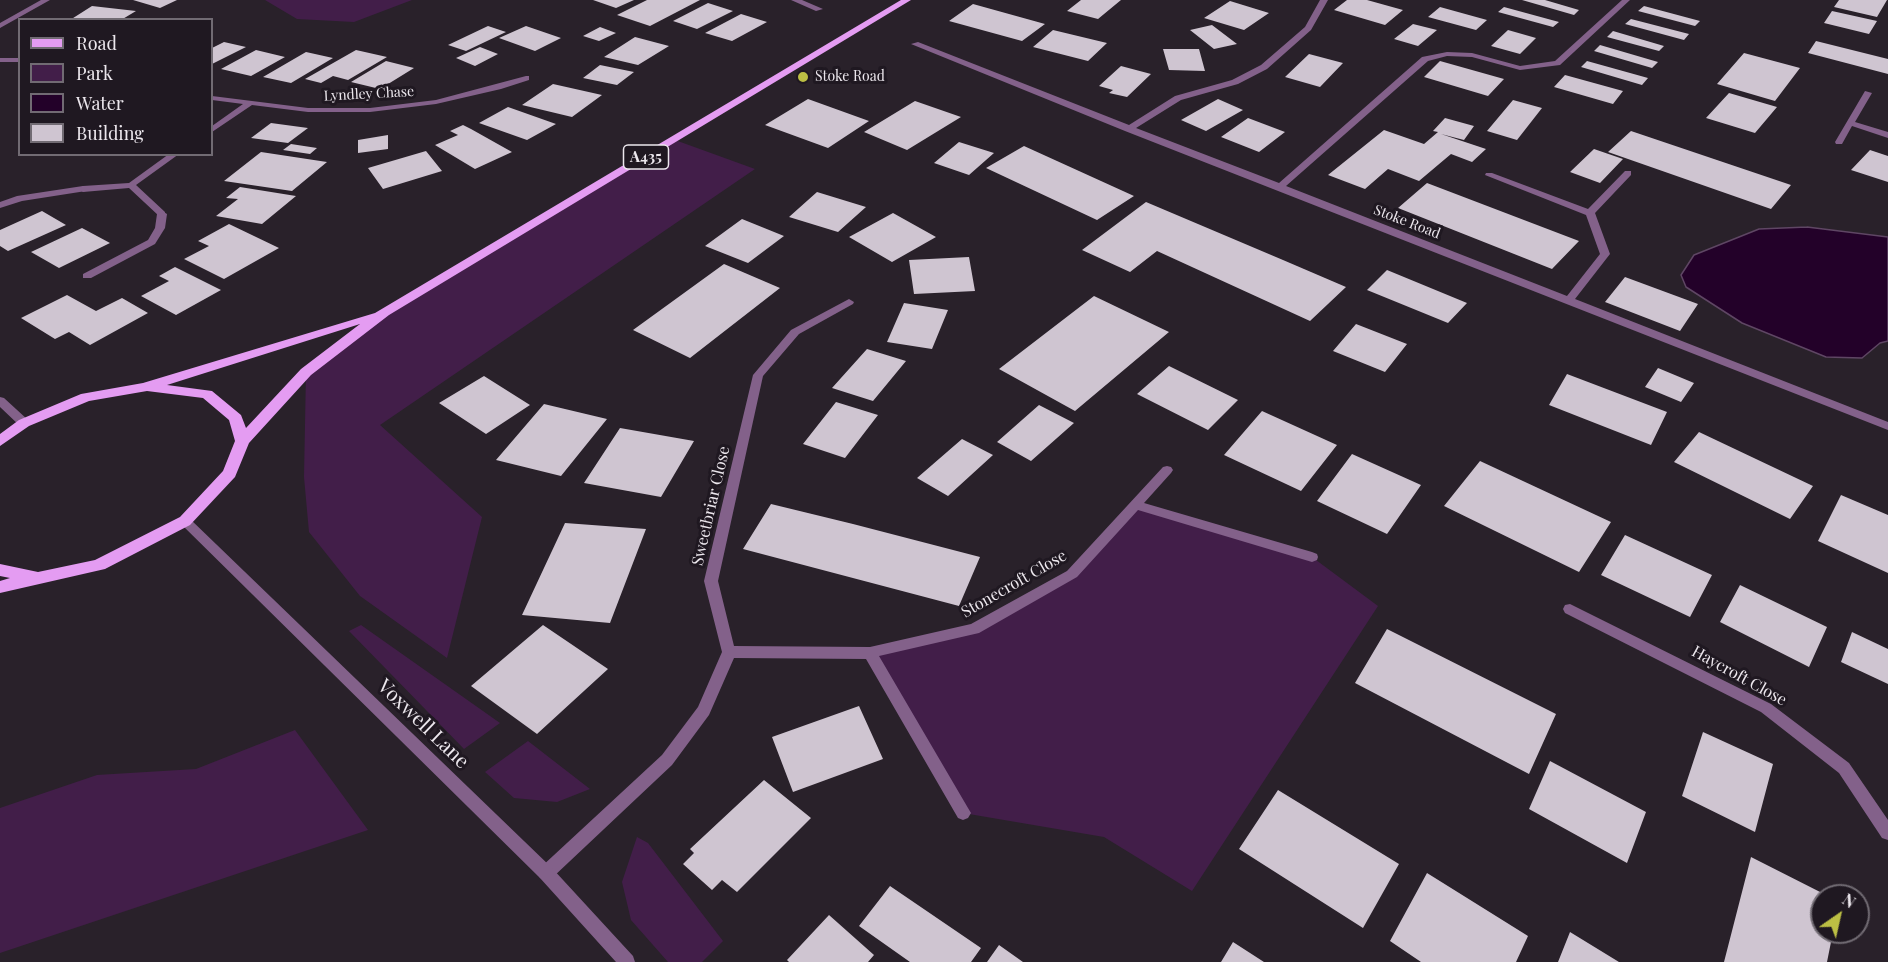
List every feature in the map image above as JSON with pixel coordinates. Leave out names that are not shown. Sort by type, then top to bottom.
[{"type":"main road","name":"A435","points":[[242,441],[306,372],[384,312],[907,0]]},
{"type":"main road","name":"A435","points":[[144,387],[384,312]]},
{"type":"main road","points":[[0,441],[24,423],[86,398],[144,387],[207,394],[236,418],[242,441],[230,473],[185,521],[99,565],[0,587]]},
{"type":"main road","points":[[0,570],[36,578]]},
{"type":"street","points":[[0,26],[46,0]]},
{"type":"street","points":[[795,0],[819,9]]},
{"type":"street","points":[[1128,129],[1178,98],[1235,82],[1264,67],[1308,28],[1324,0]]},
{"type":"street","points":[[1280,187],[1425,59],[1447,54],[1465,55],[1520,68],[1557,63],[1626,0]]},
{"type":"street","name":"Stoke Road","points":[[915,44],[1888,426]]},
{"type":"street","points":[[0,60],[18,60]]},
{"type":"street","name":"Lyndley Chase","points":[[213,98],[249,104],[339,111],[392,108],[468,96],[526,78]]},
{"type":"street","points":[[1839,142],[1868,93]]},
{"type":"street","points":[[213,129],[249,104]]},
{"type":"street","points":[[1850,123],[1888,135]]},
{"type":"street","points":[[0,206],[20,198],[131,185],[172,156]]},
{"type":"street","points":[[1590,213],[1628,173]]},
{"type":"street","points":[[1489,175],[1590,213],[1605,254],[1569,300]]},
{"type":"street","points":[[87,276],[152,242],[160,228],[162,214],[131,185]]},
{"type":"street","name":"Sweetbriar Close","points":[[729,652],[711,581],[758,375],[795,332],[849,302]]},
{"type":"street","points":[[0,401],[24,423]]},
{"type":"street","name":"Stonecroft Close","points":[[729,652],[870,653],[974,629],[1072,574],[1167,470]]},
{"type":"street","points":[[1135,505],[1312,557]]},
{"type":"street","name":"Voxwell Lane","points":[[185,521],[546,873],[627,962]]},
{"type":"street","name":"Haycroft Close","points":[[1570,609],[1766,708],[1844,768],[1888,833]]},
{"type":"street","points":[[546,873],[667,760],[704,711],[729,652]]},
{"type":"street","points":[[870,653],[963,813]]},
{"type":"green space","points":[[265,0],[412,0],[354,22],[297,19]]},
{"type":"green space","points":[[675,140],[755,169],[380,425],[482,517],[447,658],[360,596],[309,532],[304,477],[306,372],[384,312]]},
{"type":"green space","points":[[1135,505],[1312,557],[1378,606],[1192,891],[1104,837],[963,813],[870,653],[974,629],[1072,574]]},
{"type":"green space","points":[[361,625],[500,723],[464,749],[349,631]]},
{"type":"green space","points":[[295,730],[368,830],[0,953],[0,808],[97,775],[196,769]]},
{"type":"green space","points":[[528,741],[590,789],[557,802],[514,798],[485,772]]},
{"type":"green space","points":[[637,837],[648,843],[723,941],[702,962],[668,962],[631,920],[622,882]]},
{"type":"water","points":[[1807,227],[1888,237],[1888,341],[1880,343],[1862,358],[1826,357],[1742,323],[1686,287],[1681,275],[1694,255],[1759,229]]},
{"type":"building","points":[[133,0],[177,0],[160,8]]},
{"type":"building","points":[[593,0],[634,0],[616,8]]},
{"type":"building","points":[[647,0],[700,0],[650,26],[617,15]]},
{"type":"building","points":[[1081,0],[1121,0],[1098,19],[1067,11]]},
{"type":"building","points":[[1347,0],[1367,0],[1403,10],[1385,25],[1334,10]]},
{"type":"building","points":[[1522,0],[1545,0],[1579,10],[1574,15]]},
{"type":"building","points":[[1839,0],[1887,0],[1877,17],[1834,7]]},
{"type":"building","points":[[1230,1],[1269,13],[1244,30],[1204,18]]},
{"type":"building","points":[[708,3],[733,11],[697,29],[673,21]]},
{"type":"building","points":[[973,4],[1045,24],[1022,41],[949,21]]},
{"type":"building","points":[[92,6],[136,11],[124,18],[73,18]]},
{"type":"building","points":[[1644,6],[1700,21],[1695,26],[1638,11]]},
{"type":"building","points":[[1440,7],[1487,20],[1476,30],[1428,17]]},
{"type":"building","points":[[1504,7],[1559,22],[1553,27],[1498,12]]},
{"type":"building","points":[[1832,11],[1877,21],[1869,34],[1824,23]]},
{"type":"building","points":[[741,14],[767,22],[732,41],[705,33]]},
{"type":"building","points":[[1631,19],[1689,34],[1684,40],[1625,24]]},
{"type":"building","points":[[1413,24],[1437,30],[1418,46],[1394,39]]},
{"type":"building","points":[[1212,25],[1237,44],[1214,49],[1190,30]]},
{"type":"building","points":[[488,26],[506,32],[466,51],[448,45]]},
{"type":"building","points":[[526,26],[561,38],[535,51],[499,38]]},
{"type":"building","points":[[600,27],[616,33],[599,41],[583,36]]},
{"type":"building","points":[[1053,30],[1107,43],[1088,61],[1033,47]]},
{"type":"building","points":[[1508,30],[1536,38],[1520,54],[1491,46]]},
{"type":"building","points":[[1613,31],[1664,46],[1659,51],[1607,37]]},
{"type":"building","points":[[635,37],[669,46],[638,65],[604,57]]},
{"type":"building","points":[[1816,41],[1888,59],[1888,74],[1808,53]]},
{"type":"building","points":[[224,42],[246,47],[213,64],[213,48]]},
{"type":"building","points":[[1600,45],[1658,62],[1652,68],[1594,51]]},
{"type":"building","points":[[480,47],[498,54],[475,66],[456,58]]},
{"type":"building","points":[[1163,49],[1199,49],[1205,71],[1169,70]]},
{"type":"building","points":[[256,50],[285,57],[251,76],[221,69]]},
{"type":"building","points":[[356,50],[387,57],[348,80],[333,76],[321,83],[305,79]]},
{"type":"building","points":[[306,52],[333,58],[291,83],[263,77]]},
{"type":"building","points":[[1744,53],[1800,68],[1775,101],[1717,84]]},
{"type":"building","points":[[1309,54],[1343,63],[1320,87],[1285,77]]},
{"type":"building","points":[[386,61],[414,68],[380,89],[351,82]]},
{"type":"building","points":[[1440,61],[1504,79],[1488,96],[1424,77]]},
{"type":"building","points":[[1587,61],[1648,78],[1642,85],[1581,67]]},
{"type":"building","points":[[600,65],[634,72],[617,85],[583,78]]},
{"type":"building","points":[[1121,66],[1151,74],[1127,97],[1109,93],[1113,90],[1099,86]]},
{"type":"building","points":[[1565,75],[1623,91],[1613,104],[1554,87]]},
{"type":"building","points":[[553,84],[602,95],[572,117],[522,105]]},
{"type":"building","points":[[1729,93],[1777,107],[1755,133],[1706,118]]},
{"type":"building","points":[[808,99],[869,121],[828,148],[765,125]]},
{"type":"building","points":[[1218,99],[1243,110],[1206,131],[1181,120]]},
{"type":"building","points":[[1513,100],[1542,108],[1517,140],[1487,131]]},
{"type":"building","points":[[915,101],[961,117],[907,150],[864,132]]},
{"type":"building","points":[[508,107],[556,124],[527,140],[479,123]]},
{"type":"building","points":[[1248,118],[1285,132],[1259,152],[1221,137]]},
{"type":"building","points":[[1445,118],[1474,126],[1464,140],[1441,134],[1486,149],[1472,162],[1451,154],[1419,181],[1388,169],[1365,189],[1328,175],[1384,130],[1424,144],[1438,132],[1433,131]]},
{"type":"building","points":[[271,123],[308,128],[288,143],[251,138]]},
{"type":"building","points":[[463,125],[512,152],[475,169],[435,145],[458,135],[450,131]]},
{"type":"building","points":[[1631,131],[1791,185],[1771,209],[1608,152]]},
{"type":"building","points":[[388,135],[388,149],[358,153],[358,140]]},
{"type":"building","points":[[959,142],[994,153],[969,175],[934,163]]},
{"type":"building","points":[[291,144],[317,148],[310,154],[283,150]]},
{"type":"building","points":[[1024,146],[1134,196],[1097,220],[986,168]]},
{"type":"building","points":[[1594,149],[1623,159],[1600,183],[1570,172]]},
{"type":"building","points":[[1870,150],[1888,156],[1888,182],[1851,170]]},
{"type":"building","points":[[426,151],[442,171],[383,189],[368,168]]},
{"type":"building","points":[[261,152],[327,162],[292,191],[224,181]]},
{"type":"building","points":[[1427,183],[1579,241],[1552,269],[1398,208]]},
{"type":"building","points":[[240,187],[296,196],[262,224],[216,216],[238,199],[226,198]]},
{"type":"building","points":[[817,192],[866,207],[838,232],[789,217]]},
{"type":"building","points":[[1146,202],[1346,287],[1310,321],[1157,251],[1130,272],[1082,250]]},
{"type":"building","points":[[42,211],[66,225],[8,251],[0,246],[0,230]]},
{"type":"building","points":[[893,213],[936,237],[892,262],[849,237]]},
{"type":"building","points":[[742,219],[784,236],[748,263],[705,246]]},
{"type":"building","points":[[229,224],[279,248],[224,279],[184,259],[209,246],[198,241]]},
{"type":"building","points":[[82,228],[110,243],[59,268],[31,252]]},
{"type":"building","points":[[969,257],[975,291],[914,294],[909,260]]},
{"type":"building","points":[[724,264],[780,288],[690,358],[633,330]]},
{"type":"building","points":[[175,267],[221,290],[176,315],[141,296],[169,281],[159,276]]},
{"type":"building","points":[[1387,270],[1467,303],[1448,323],[1367,290]]},
{"type":"building","points":[[1625,277],[1698,304],[1680,331],[1605,302]]},
{"type":"building","points":[[67,295],[96,311],[122,298],[148,313],[90,345],[69,332],[55,339],[21,318]]},
{"type":"building","points":[[1094,296],[1169,332],[1075,411],[999,369]]},
{"type":"building","points":[[904,303],[948,310],[932,349],[887,342]]},
{"type":"building","points":[[1356,324],[1407,344],[1385,372],[1333,351]]},
{"type":"building","points":[[867,349],[906,361],[873,401],[832,388]]},
{"type":"building","points":[[1169,366],[1238,400],[1208,430],[1137,394]]},
{"type":"building","points":[[1658,368],[1694,383],[1681,402],[1645,387]]},
{"type":"building","points":[[1567,374],[1667,412],[1651,445],[1549,405]]},
{"type":"building","points":[[484,376],[530,405],[486,434],[439,403]]},
{"type":"building","points":[[836,402],[878,415],[845,458],[803,444]]},
{"type":"building","points":[[544,404],[607,419],[561,476],[496,460]]},
{"type":"building","points":[[1039,405],[1074,423],[1031,461],[997,442]]},
{"type":"building","points":[[1262,411],[1337,445],[1301,491],[1224,455]]},
{"type":"building","points":[[620,428],[694,441],[661,497],[584,483]]},
{"type":"building","points":[[1699,432],[1813,486],[1790,519],[1674,462]]},
{"type":"building","points":[[962,439],[993,455],[948,496],[917,478]]},
{"type":"building","points":[[1352,454],[1421,485],[1387,534],[1317,501]]},
{"type":"building","points":[[1480,461],[1611,522],[1579,572],[1444,506]]},
{"type":"building","points":[[1841,495],[1888,515],[1888,573],[1818,541]]},
{"type":"building","points":[[771,504],[980,557],[959,606],[743,549]]},
{"type":"building","points":[[565,523],[646,529],[610,623],[522,615]]},
{"type":"building","points":[[1625,535],[1712,575],[1690,617],[1601,575]]},
{"type":"building","points":[[1740,585],[1827,627],[1809,667],[1720,622]]},
{"type":"building","points":[[543,625],[608,669],[537,734],[471,686]]},
{"type":"building","points":[[1387,629],[1556,714],[1529,774],[1355,683]]},
{"type":"building","points":[[1852,632],[1888,649],[1888,684],[1841,662]]},
{"type":"building","points":[[859,706],[883,759],[793,792],[772,737]]},
{"type":"building","points":[[1703,732],[1773,764],[1755,832],[1682,796]]},
{"type":"building","points":[[1550,761],[1646,812],[1627,863],[1529,809]]},
{"type":"building","points":[[764,780],[811,818],[737,892],[722,880],[712,890],[683,864],[694,853],[690,849]]},
{"type":"building","points":[[1278,790],[1399,864],[1363,928],[1239,849]]},
{"type":"building","points":[[1751,857],[1810,887],[1810,944],[1831,944],[1827,962],[1724,962]]},
{"type":"building","points":[[1427,873],[1528,936],[1516,962],[1421,962],[1390,941]]},
{"type":"building","points":[[890,886],[981,948],[971,962],[910,962],[859,926]]},
{"type":"building","points":[[829,915],[874,955],[868,962],[789,962],[787,960]]},
{"type":"building","points":[[1570,932],[1619,962],[1558,962]]},
{"type":"building","points":[[1233,942],[1264,962],[1221,962]]},
{"type":"building","points":[[999,945],[1023,962],[987,962]]},
{"type":"place","name":"Stoke Road","points":[[803,77]]}]
